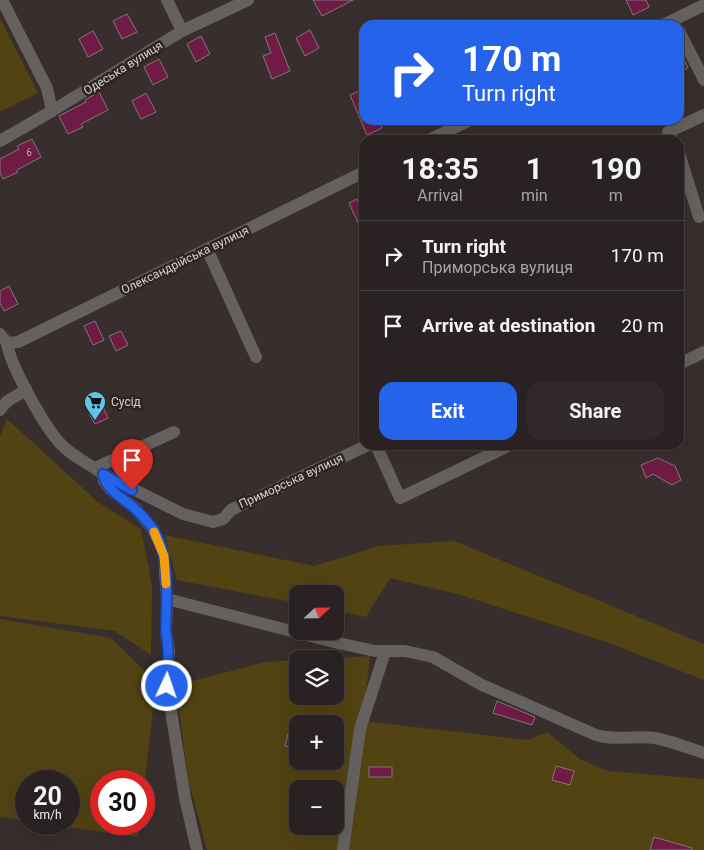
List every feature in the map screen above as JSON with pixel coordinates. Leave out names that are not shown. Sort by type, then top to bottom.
[{"type":"street","points":[[2,0],[47,88],[52,112]]},
{"type":"street","points":[[167,0],[182,31]]},
{"type":"street","name":"Одеська вулиця","points":[[0,141],[52,112],[182,31],[248,0]]},
{"type":"street","points":[[679,20],[696,5]]},
{"type":"street","points":[[684,45],[704,80]]},
{"type":"street","points":[[684,124],[704,115]]},
{"type":"street","points":[[439,135],[460,125]]},
{"type":"street","points":[[670,135],[668,132],[683,125]]},
{"type":"street","points":[[684,172],[699,196],[699,217]]},
{"type":"street","name":"Олександрійська вулиця","points":[[4,340],[18,342],[359,174]]},
{"type":"street","points":[[207,249],[256,357]]},
{"type":"street","points":[[4,340],[26,389],[54,438],[65,448],[99,471],[110,489],[135,508],[153,529],[160,544],[164,556],[168,599],[166,632],[168,652],[167,686],[184,798],[196,850]]},
{"type":"street","points":[[684,362],[704,352]]},
{"type":"street","points":[[0,410],[4,399],[21,394],[26,389]]},
{"type":"street","points":[[99,471],[174,432]]},
{"type":"street","name":"Приморська вулиця","points":[[99,471],[183,514],[213,522],[223,519],[231,510],[359,449]]},
{"type":"street","points":[[378,450],[400,498],[500,450]]},
{"type":"street","points":[[168,599],[338,643],[385,652],[405,651],[434,657],[480,684],[596,735],[610,739],[632,736],[655,738],[704,753]]},
{"type":"street","points":[[343,850],[360,729],[385,652]]},
{"type":"shaded area","points":[[0,18],[38,93],[0,112]]},
{"type":"shaded area","points":[[7,419],[98,502],[141,529],[152,585],[151,655],[115,631],[0,616],[0,436]]},
{"type":"shaded area","points":[[165,535],[314,566],[379,546],[454,541],[704,644],[704,680],[609,643],[461,595],[390,578],[366,617],[344,613],[344,585],[289,585],[289,601],[177,580]]},
{"type":"shaded area","points":[[0,619],[111,638],[156,682],[146,770],[90,770],[90,830],[80,829],[80,770],[15,770],[15,819],[0,817]]},
{"type":"shaded area","points":[[370,656],[363,721],[528,740],[547,732],[581,760],[608,771],[704,779],[704,850],[207,850],[188,778],[176,685],[266,662],[289,661],[289,705],[344,705],[344,658]]},
{"type":"building","points":[[313,0],[353,0],[322,16]]},
{"type":"building","points":[[626,0],[646,0],[649,7],[633,15]]},
{"type":"building","points":[[127,14],[137,32],[122,39],[113,21]]},
{"type":"building","points":[[310,30],[319,48],[305,56],[296,38]]},
{"type":"building","points":[[93,31],[103,49],[88,57],[79,39]]},
{"type":"building","points":[[275,33],[290,71],[272,79],[263,56],[271,53],[265,37]]},
{"type":"building","points":[[201,36],[210,54],[196,62],[187,44]]},
{"type":"building","points":[[159,59],[168,77],[153,85],[144,67]]},
{"type":"building","points":[[684,59],[688,68],[684,70]]},
{"type":"building","points":[[359,91],[359,116],[350,95]]},
{"type":"building","points":[[99,92],[108,110],[81,124],[83,127],[68,134],[59,116],[86,102],[85,100]]},
{"type":"building","points":[[146,93],[156,112],[141,119],[132,101]]},
{"type":"building","points":[[363,125],[381,125],[382,128],[367,135]]},
{"type":"building","points":[[32,139],[41,157],[3,179],[0,172],[0,159],[19,149],[17,146]]},
{"type":"building","points":[[357,199],[359,203],[359,225],[349,203]]},
{"type":"building","points":[[9,286],[18,304],[4,311],[0,303],[0,291]]},
{"type":"building","points":[[95,321],[104,340],[93,345],[84,326]]},
{"type":"building","points":[[121,331],[128,345],[116,351],[109,336]]},
{"type":"building","points":[[103,407],[108,418],[95,424],[89,414]]},
{"type":"building","points":[[658,458],[675,466],[681,480],[672,485],[653,474],[646,478],[641,465]]},
{"type":"building","points":[[497,701],[535,717],[532,725],[493,713]]},
{"type":"building","points":[[288,734],[289,747],[285,746]]},
{"type":"building","points":[[556,766],[574,771],[570,785],[552,780]]},
{"type":"building","points":[[369,767],[392,767],[392,777],[369,777]]},
{"type":"building","points":[[654,837],[692,848],[692,850],[650,850]]},
{"type":"slow traffic","points":[[154,532],[164,556],[166,584]]},
{"type":"place","name":"Сусід","points":[[95,421]]},
{"type":"route","points":[[132,490],[103,474],[104,481],[110,489],[135,508],[153,529],[164,556],[168,599],[166,610],[167,686]]}]
